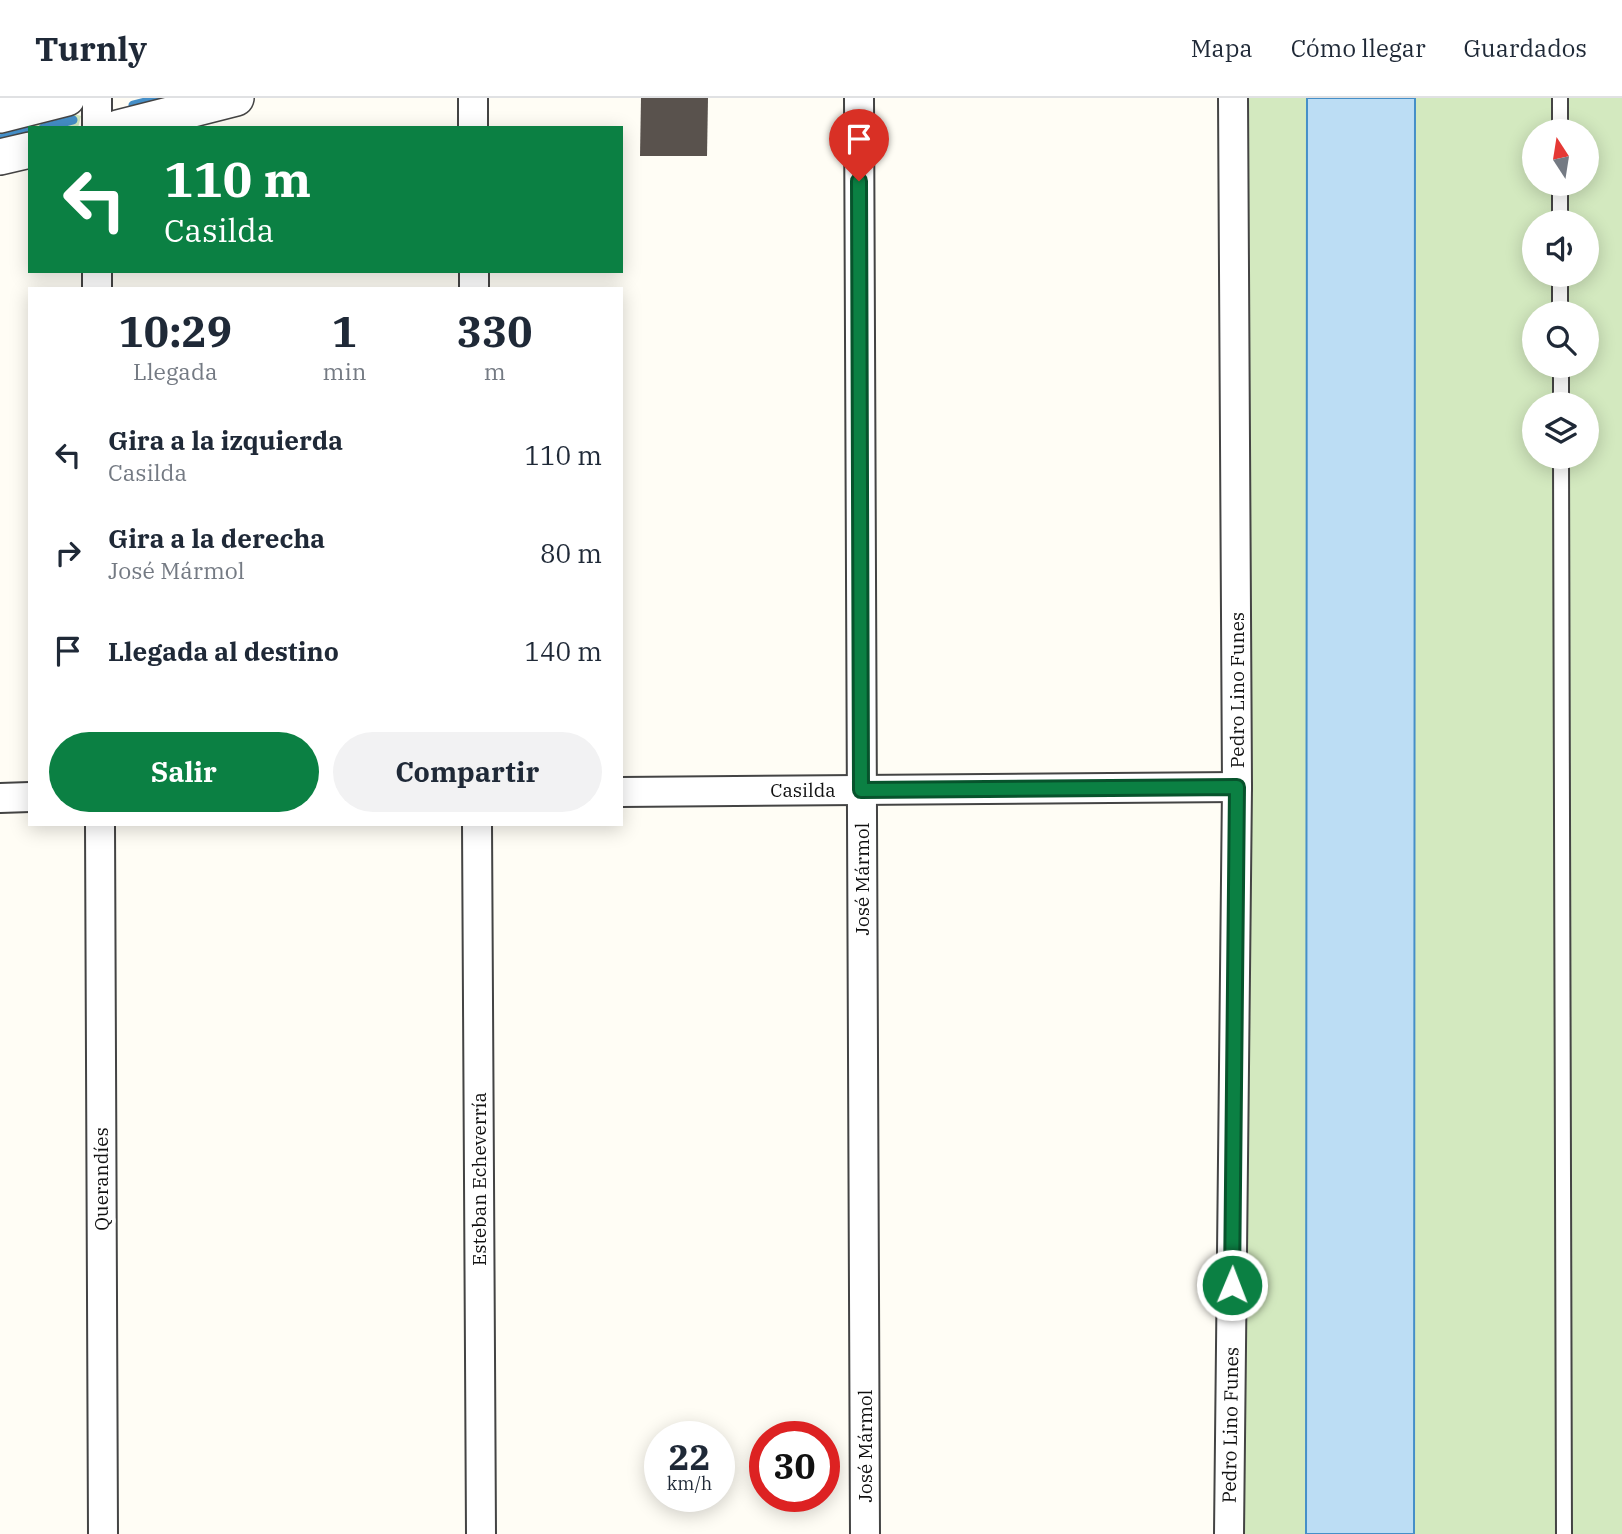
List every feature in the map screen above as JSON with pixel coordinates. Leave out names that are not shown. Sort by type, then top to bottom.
[{"type":"street","points":[[0,115],[67,98]]},
{"type":"street","points":[[97,98],[97,126]]},
{"type":"street","points":[[126,126],[236,98]]},
{"type":"street","points":[[473,98],[473,126]]},
{"type":"street","name":"José Mármol","points":[[859,98],[865,1534]]},
{"type":"street","name":"Pedro Lino Funes","points":[[1229,1534],[1237,787],[1234,98]]},
{"type":"street","points":[[0,157],[28,150]]},
{"type":"street","name":"Casilda","points":[[623,792],[1237,787]]},
{"type":"street","points":[[0,798],[28,797]]},
{"type":"street","name":"Querandíes","points":[[100,826],[103,1534]]},
{"type":"street","name":"Esteban Echeverría","points":[[477,826],[481,1534]]},
{"type":"lane","points":[[1560,98],[1560,119]]},
{"type":"lane","points":[[1561,469],[1564,1534]]},
{"type":"green space","points":[[1233,98],[1622,98],[1622,1534],[1229,1534]]},
{"type":"green space","points":[[68,112],[81,116],[78,126],[28,126],[28,142],[0,149],[0,130]]},
{"type":"water","points":[[1307,98],[1415,98],[1414,1534],[1306,1534]]},
{"type":"building","points":[[641,98],[708,98],[707,156],[640,156]]},
{"type":"waterway","points":[[133,105],[162,98]]},
{"type":"waterway","points":[[50,126],[73,120]]},
{"type":"waterway","points":[[0,139],[28,132]]},
{"type":"route","points":[[859,181],[861,790],[1237,787],[1232,1285]]}]
